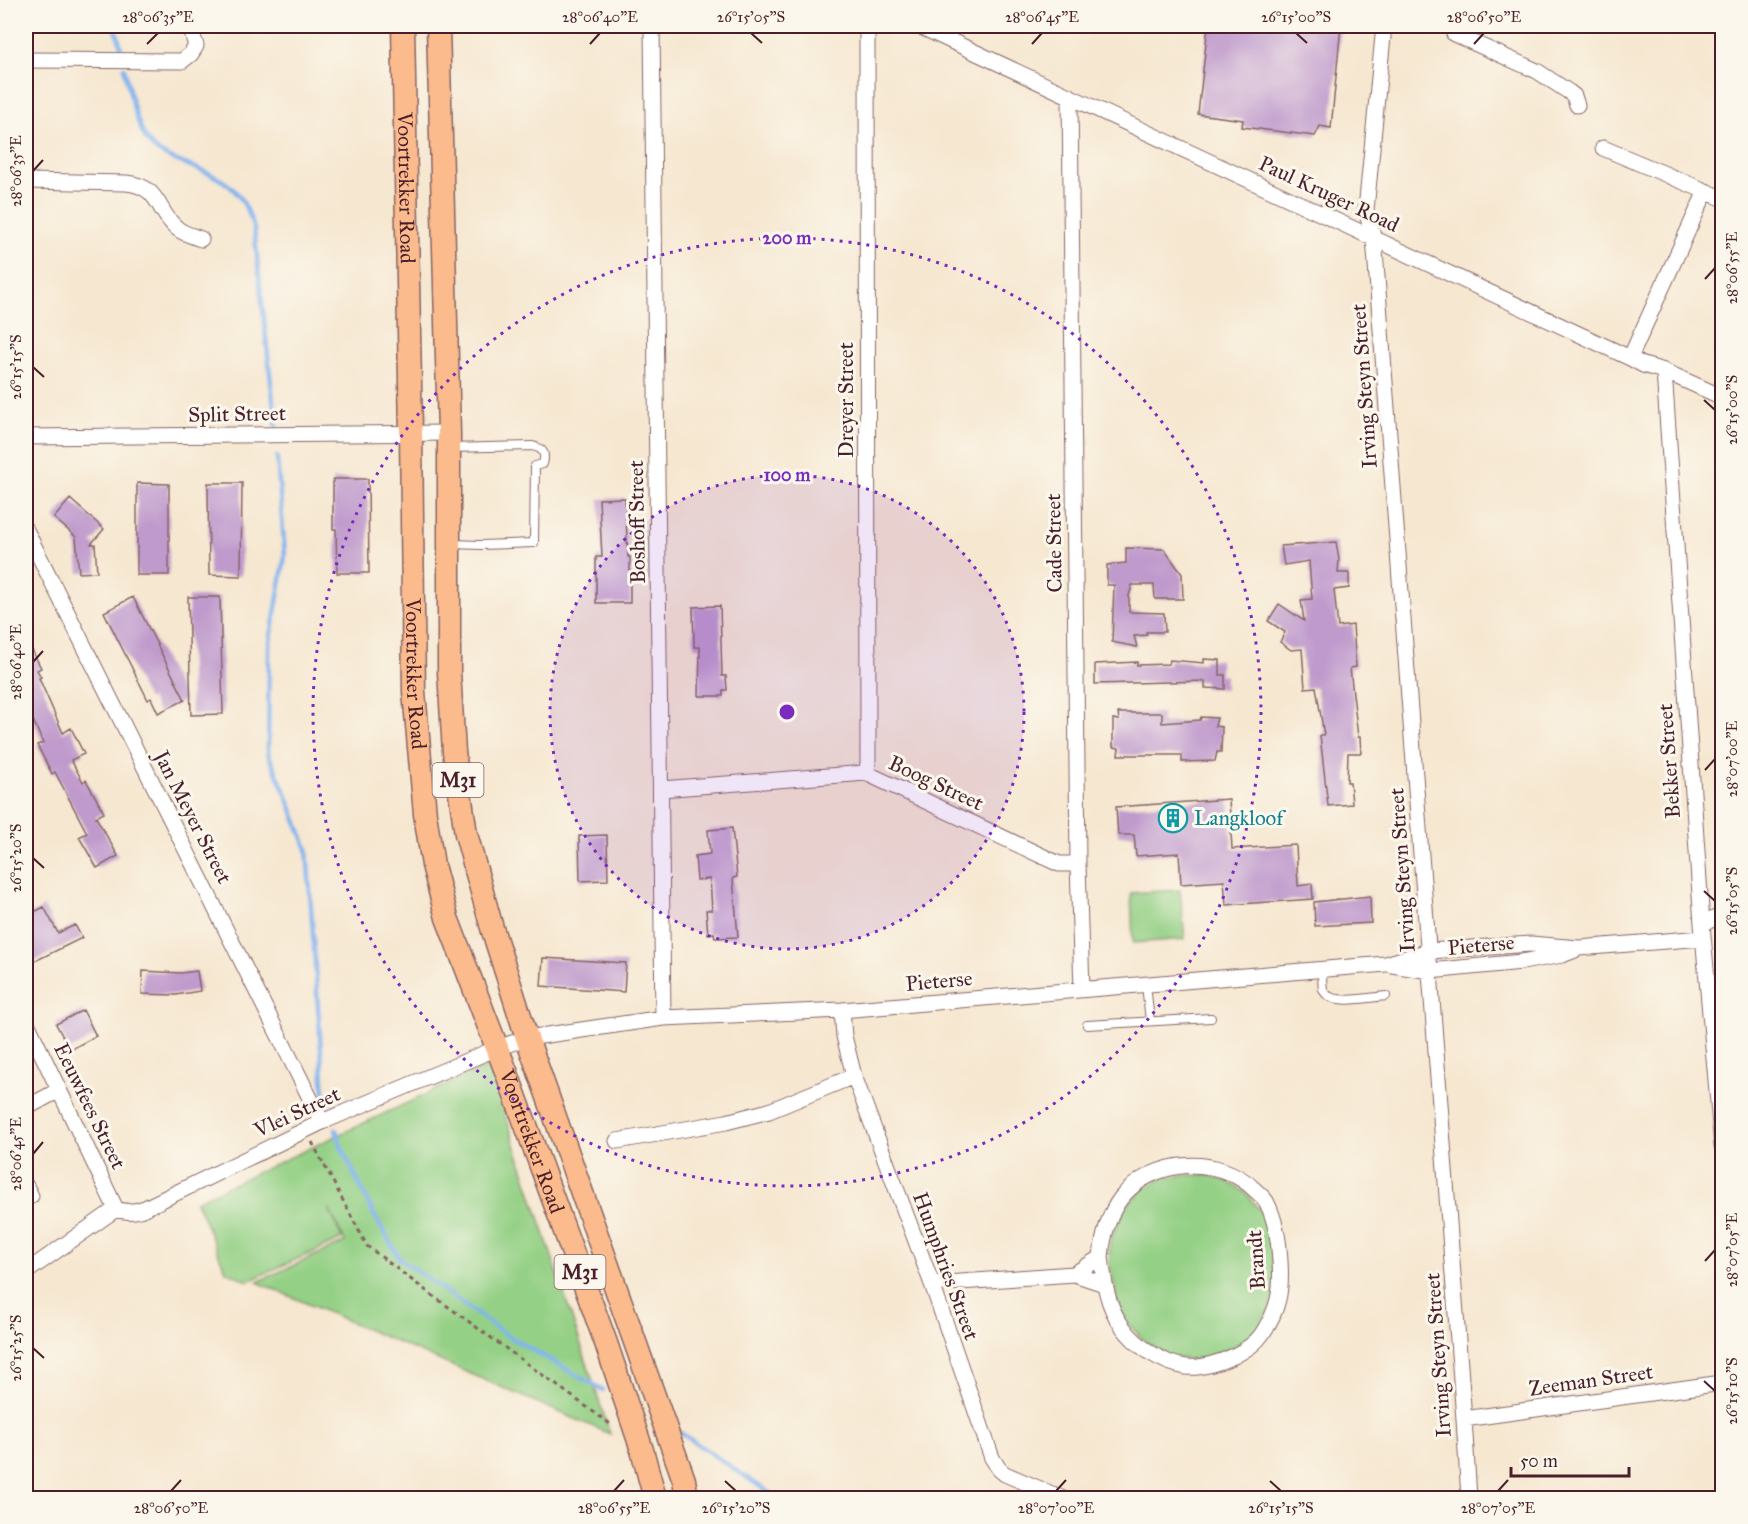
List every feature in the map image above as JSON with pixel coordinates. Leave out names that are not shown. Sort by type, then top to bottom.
[{"type":"main road","name":"Voortrekker Road","points":[[403,26],[414,692],[425,814],[433,866],[447,918],[606,1343],[642,1450],[655,1498]]},
{"type":"main road","name":"Voortrekker Road","points":[[438,26],[449,440],[449,672],[454,752],[466,834],[492,928],[527,1038],[684,1480],[687,1498]]},
{"type":"street","points":[[26,60],[182,61],[191,54],[196,46],[190,26]]},
{"type":"street","name":"Boshoff Street","points":[[652,26],[663,1018]]},
{"type":"street","name":"Dreyer Street","points":[[866,773],[868,763],[867,26]]},
{"type":"street","name":"Paul Kruger Road","points":[[919,26],[1643,365],[1664,371],[1722,397]]},
{"type":"street","name":"Irving Steyn Street","points":[[1384,26],[1366,210],[1374,239],[1469,1498]]},
{"type":"street","points":[[1452,26],[1454,34],[1537,71],[1561,86],[1574,96],[1577,105]]},
{"type":"street","name":"Cade Street","points":[[1070,96],[1078,864],[1082,990]]},
{"type":"street","points":[[1603,148],[1722,198]]},
{"type":"street","points":[[26,181],[142,185],[180,231],[201,239]]},
{"type":"street","points":[[1630,358],[1706,191]]},
{"type":"street","name":"Bekker Street","points":[[1664,371],[1702,931],[1722,1148]]},
{"type":"street","name":"Split Street","points":[[26,437],[411,433],[449,440]]},
{"type":"street","name":"Jan Meyer Street","points":[[26,530],[322,1122]]},
{"type":"street","name":"Boog Street","points":[[661,789],[866,773],[1059,864],[1078,864]]},
{"type":"street","points":[[1702,931],[1722,914]]},
{"type":"street","name":"Pieterse","points":[[1386,964],[1429,951],[1531,944],[1579,948],[1702,931]]},
{"type":"street","name":"Pieterse","points":[[497,1048],[527,1038],[663,1018],[842,1010],[1386,964],[1430,970],[1522,962],[1562,955],[1579,948]]},
{"type":"street","name":"Humphries Street","points":[[842,1010],[844,1036],[854,1076],[932,1284],[992,1458],[1005,1474],[1060,1498]]},
{"type":"street","name":"Eeuwfees Street","points":[[26,1021],[116,1209]]},
{"type":"street","name":"Vlei Street","points":[[116,1209],[132,1212],[146,1208],[322,1122],[497,1048]]},
{"type":"street","points":[[617,1141],[726,1122],[769,1111],[854,1076]]},
{"type":"street","points":[[26,1108],[59,1090]]},
{"type":"street","name":"Brandt","points":[[1185,1166],[1206,1166],[1230,1172],[1249,1184],[1266,1201],[1275,1222],[1280,1251],[1282,1280],[1280,1299],[1272,1320],[1259,1338],[1242,1352],[1220,1363],[1187,1367],[1166,1360],[1139,1346],[1121,1325],[1108,1299],[1101,1257],[1104,1232],[1120,1199],[1140,1180],[1162,1170],[1185,1166]]},
{"type":"street","points":[[26,1272],[116,1209]]},
{"type":"street","points":[[1074,1274],[1101,1257]]},
{"type":"street","points":[[932,1284],[1074,1274],[1104,1284]]},
{"type":"street","name":"Zeeman Street","points":[[1464,1419],[1722,1383]]},
{"type":"lane","points":[[449,440],[532,446],[542,449],[544,457],[543,464],[535,466],[534,543],[449,544]]},
{"type":"lane","points":[[1322,969],[1323,991],[1335,1000],[1386,996]]},
{"type":"lane","points":[[1146,985],[1150,1021]]},
{"type":"lane","points":[[1087,1025],[1211,1018]]},
{"type":"path","points":[[305,1130],[367,1246],[621,1431]]},
{"type":"green space","points":[[1180,890],[1185,939],[1133,943],[1131,893]]},
{"type":"green space","points":[[489,1065],[610,1434],[257,1282],[345,1242],[329,1208],[342,1239],[248,1281],[226,1271],[196,1201]]},
{"type":"green space","points":[[1208,1175],[1226,1181],[1245,1192],[1264,1215],[1272,1246],[1275,1292],[1262,1326],[1246,1342],[1206,1360],[1171,1358],[1144,1341],[1126,1321],[1118,1304],[1109,1263],[1110,1241],[1124,1208],[1143,1189],[1164,1177]]},
{"type":"building","points":[[1208,26],[1341,26],[1331,128],[1320,126],[1315,136],[1242,127],[1243,120],[1198,114]]},
{"type":"building","points":[[333,479],[368,479],[369,573],[337,573],[336,529],[333,529]]},
{"type":"building","points":[[137,483],[169,484],[169,575],[137,575]]},
{"type":"building","points":[[208,483],[242,483],[241,576],[209,575]]},
{"type":"building","points":[[625,498],[628,557],[630,557],[630,603],[596,603],[596,557],[602,557],[599,499]]},
{"type":"building","points":[[70,499],[104,529],[91,544],[95,544],[97,572],[79,573],[76,537],[54,518]]},
{"type":"building","points":[[1336,542],[1339,560],[1338,573],[1349,573],[1349,588],[1334,590],[1338,627],[1353,625],[1356,667],[1350,668],[1361,753],[1348,753],[1347,782],[1350,782],[1352,804],[1328,806],[1320,735],[1324,735],[1316,687],[1305,688],[1302,649],[1291,650],[1280,642],[1285,632],[1268,621],[1279,604],[1304,621],[1301,600],[1312,599],[1309,561],[1284,565],[1281,546]]},
{"type":"building","points":[[1126,548],[1164,549],[1182,574],[1183,599],[1155,599],[1154,585],[1132,585],[1129,612],[1164,613],[1165,632],[1146,632],[1147,635],[1134,636],[1137,647],[1112,642],[1114,585],[1107,585],[1107,565],[1126,563]]},
{"type":"building","points":[[133,597],[185,700],[158,713],[151,698],[148,700],[104,612]]},
{"type":"building","points":[[188,597],[220,597],[223,714],[191,715]]},
{"type":"building","points":[[720,606],[722,676],[726,676],[727,690],[723,690],[723,696],[699,696],[700,647],[694,647],[693,607]]},
{"type":"building","points":[[26,638],[41,668],[37,670],[41,677],[39,678],[63,733],[71,728],[84,754],[71,760],[83,782],[86,780],[104,813],[96,817],[118,856],[97,868],[79,837],[87,833],[55,772],[52,774],[37,745],[43,743],[26,704]]},
{"type":"building","points":[[1204,659],[1220,660],[1220,675],[1225,675],[1225,689],[1205,688],[1205,681],[1095,684],[1095,664],[1137,662],[1137,665],[1169,664],[1170,660],[1204,663]]},
{"type":"building","points":[[1118,713],[1162,713],[1162,723],[1200,720],[1201,717],[1217,718],[1215,726],[1222,727],[1221,752],[1217,752],[1215,761],[1182,762],[1182,755],[1118,755],[1119,748],[1113,747],[1113,719],[1119,720]]},
{"type":"building","points":[[1229,799],[1232,849],[1296,845],[1298,886],[1312,884],[1313,899],[1226,905],[1224,881],[1181,884],[1179,853],[1136,856],[1134,835],[1118,835],[1116,807]]},
{"type":"building","points":[[732,828],[737,877],[733,878],[738,937],[715,938],[714,933],[708,934],[706,910],[712,910],[710,879],[697,880],[695,856],[710,854],[708,830]]},
{"type":"building","points":[[607,835],[608,880],[580,881],[579,836]]},
{"type":"building","points":[[1370,896],[1371,923],[1315,926],[1314,902]]},
{"type":"building","points":[[44,907],[58,933],[75,925],[82,938],[35,961],[26,942],[26,916]]},
{"type":"building","points":[[543,958],[626,963],[624,992],[541,986]]},
{"type":"building","points":[[143,971],[181,973],[197,971],[200,991],[176,995],[142,994]]},
{"type":"building","points":[[83,1010],[96,1036],[70,1050],[56,1024]]},
{"type":"waterway","points":[[115,26],[121,47]]},
{"type":"waterway","points":[[124,68],[135,113],[149,143],[166,156],[228,184],[243,201],[249,214],[254,229],[276,427]]},
{"type":"waterway","points":[[277,457],[285,556],[269,648],[268,754],[307,849],[324,1093],[328,1105]]},
{"type":"waterway","points":[[336,1130],[341,1146],[374,1215],[400,1259],[508,1336],[603,1390]]},
{"type":"waterway","points":[[681,1433],[777,1498]]},
{"type":"place","name":"Langkloof","points":[[1173,818]]}]
